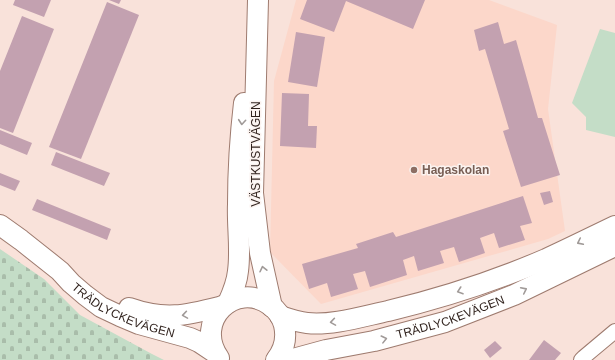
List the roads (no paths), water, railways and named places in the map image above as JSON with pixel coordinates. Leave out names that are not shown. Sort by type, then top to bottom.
[{"type":"street","name":"VÄSTKUSTVÄGEN","points":[[217,356],[210,340],[211,328],[215,316],[226,305],[234,290],[238,271],[239,250],[237,211],[239,154],[243,108],[258,0]]},
{"type":"street","name":"VÄSTKUSTVÄGEN","points":[[258,0],[254,193],[260,253],[276,311],[285,330],[285,338],[281,352],[276,359]]},
{"type":"street","name":"TRÄDLYCKEVÄGEN","points":[[0,225],[60,271],[71,283],[101,307],[139,324],[190,338],[199,342],[217,356]]},
{"type":"street","name":"TRÄDLYCKEVÄGEN","points":[[60,271],[124,306],[150,314],[179,316],[226,305],[243,298],[251,298],[266,302],[276,311],[307,323],[328,323],[358,318],[422,303],[504,276],[547,258],[615,226]]},
{"type":"street","name":"TRÄDLYCKEVÄGEN","points":[[276,359],[293,359],[326,350],[374,341],[445,322],[514,295],[615,246]]},
{"type":"street","points":[[581,360],[615,331]]},
{"type":"place","name":"Hagaskolan","points":[[414,170]]}]
